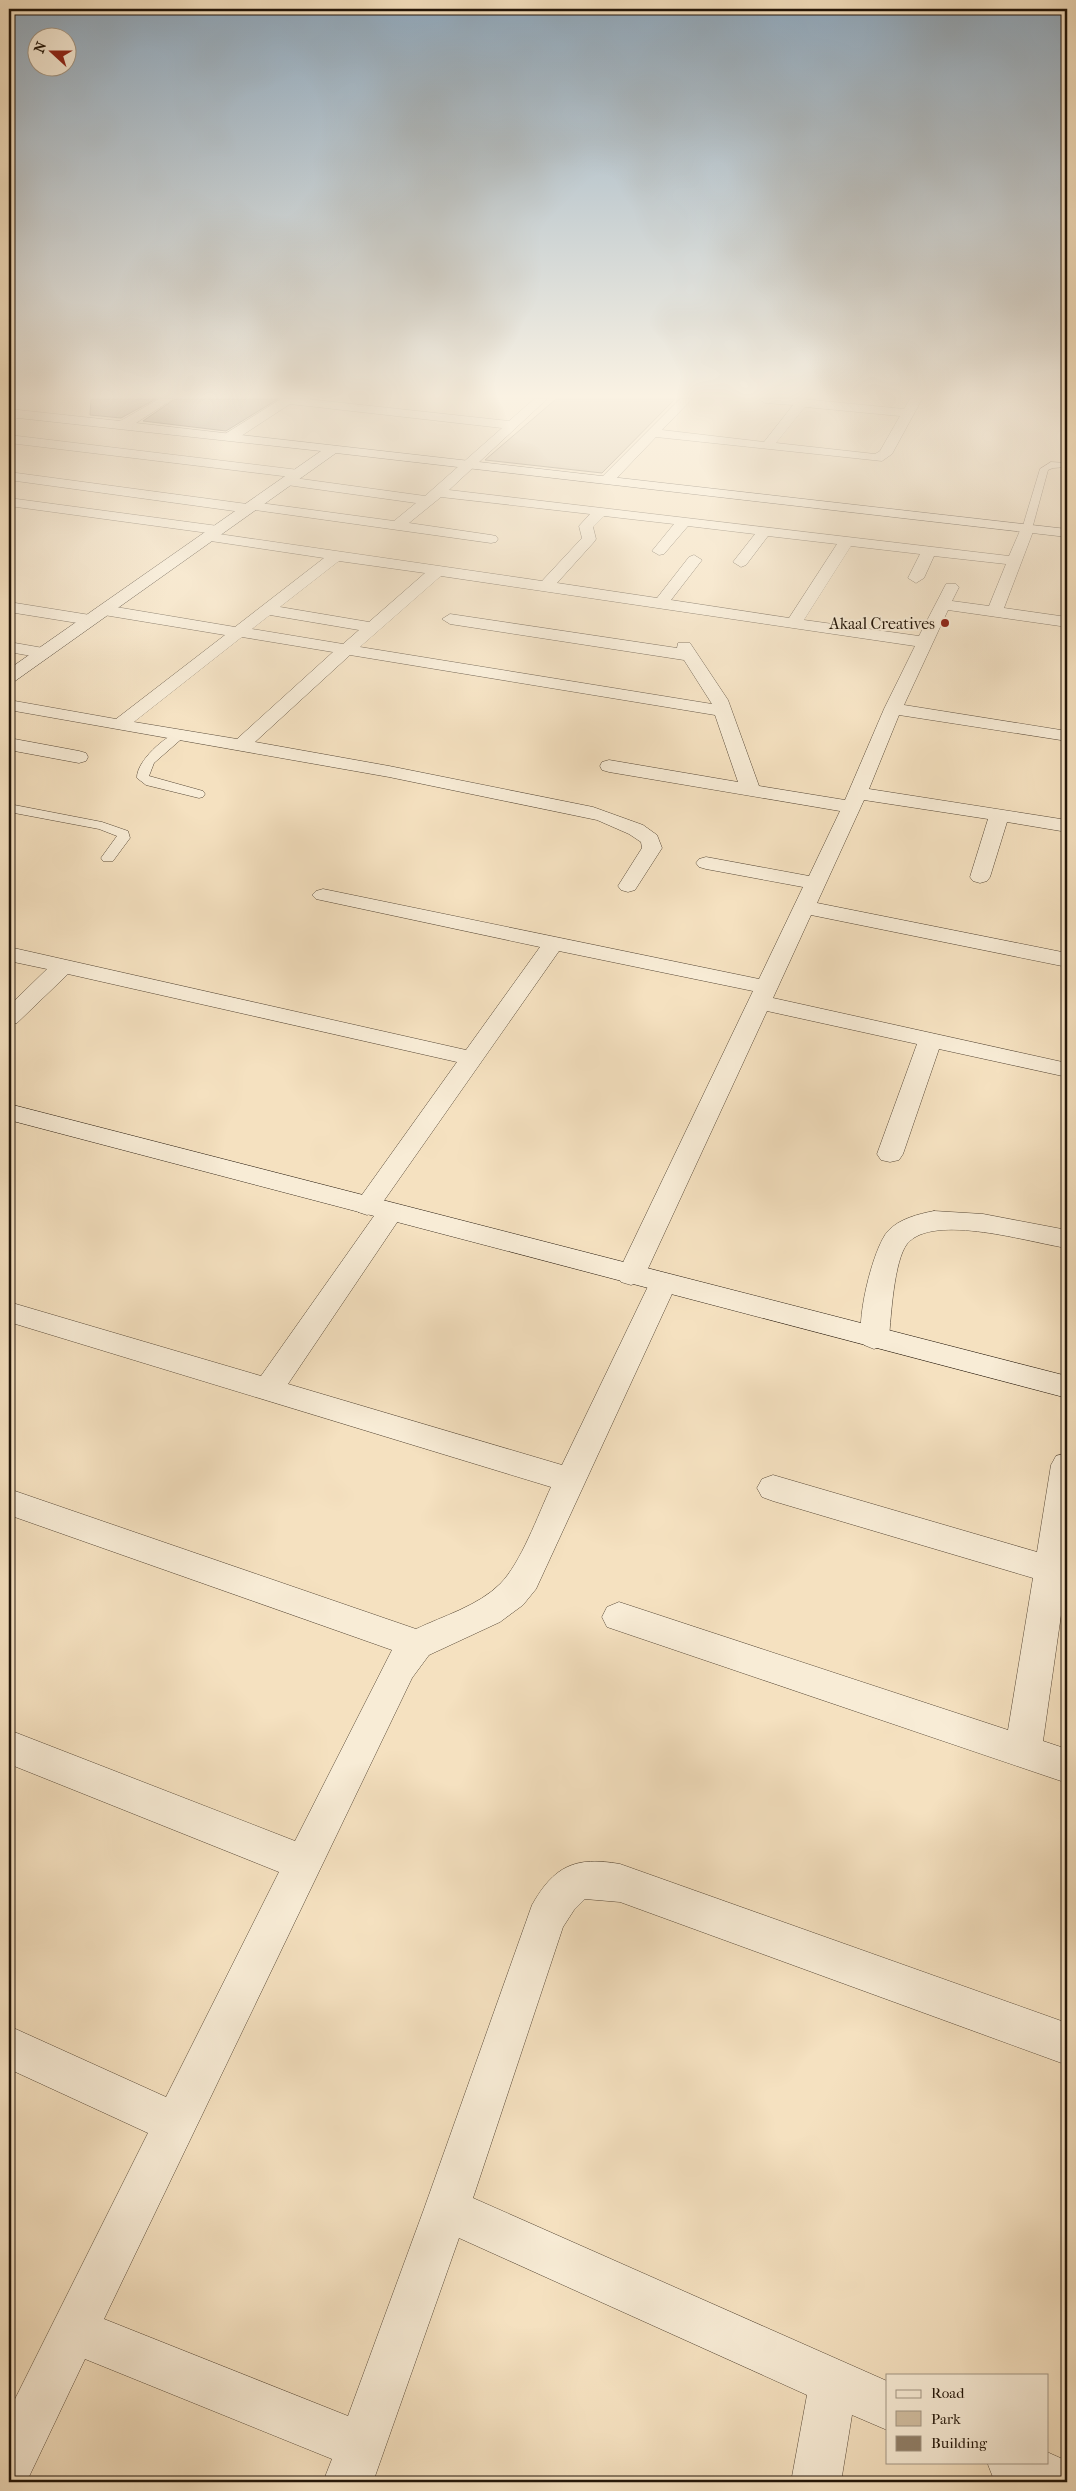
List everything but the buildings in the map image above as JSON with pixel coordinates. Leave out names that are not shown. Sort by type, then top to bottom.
[{"type":"street","points":[[94,515],[336,556],[923,642]]},
{"type":"street","points":[[9,677],[240,515]]},
{"type":"street","points":[[314,515],[491,539]]},
{"type":"street","points":[[397,526],[411,515]]},
{"type":"street","points":[[546,586],[589,539],[586,526],[597,515]]},
{"type":"street","points":[[636,515],[1015,561]]},
{"type":"street","points":[[909,515],[1067,533]]},
{"type":"street","points":[[659,551],[684,521]]},
{"type":"street","points":[[995,611],[1027,529]]},
{"type":"street","points":[[741,562],[764,530]]},
{"type":"street","points":[[794,623],[847,540]]},
{"type":"street","points":[[916,578],[929,550]]},
{"type":"street","points":[[119,726],[336,556]]},
{"type":"street","points":[[661,603],[694,560]]},
{"type":"street","points":[[241,745],[438,570]]},
{"type":"street","points":[[9,2462],[177,2124],[400,1667],[417,1644],[488,1612],[511,1596],[524,1579],[571,1480],[647,1279],[762,994],[855,800],[923,642],[947,596],[995,611],[1067,622]]},
{"type":"street","points":[[9,607],[90,620]]},
{"type":"street","points":[[104,610],[723,711]]},
{"type":"street","points":[[267,610],[372,628]]},
{"type":"street","points":[[450,619],[685,651],[719,700],[751,791]]},
{"type":"street","points":[[9,647],[43,653]]},
{"type":"street","points":[[9,705],[119,726],[241,745],[466,787],[625,823],[650,839],[652,848],[628,886]]},
{"type":"street","points":[[893,709],[1067,736]]},
{"type":"street","points":[[9,744],[79,757]]},
{"type":"street","points":[[609,766],[751,791],[999,815],[1067,826]]},
{"type":"street","points":[[980,876],[999,815]]},
{"type":"street","points":[[706,864],[814,883]]},
{"type":"street","points":[[323,895],[553,944],[762,994],[930,1040],[1067,1070]]},
{"type":"street","points":[[804,907],[1067,960]]},
{"type":"street","points":[[268,1388],[471,1058],[553,944]]},
{"type":"street","points":[[9,954],[471,1058]]},
{"type":"street","points":[[9,1018],[63,967]]},
{"type":"street","points":[[890,1154],[930,1040]]},
{"type":"street","points":[[9,1112],[1067,1387]]},
{"type":"street","points":[[874,1338],[881,1282],[895,1240],[914,1226],[933,1220],[970,1223],[1067,1239]]},
{"type":"street","points":[[9,1312],[571,1480]]},
{"type":"street","points":[[1023,1752],[1059,1571],[1067,1465]]},
{"type":"street","points":[[773,1488],[1059,1571]]},
{"type":"street","points":[[9,1502],[417,1644]]},
{"type":"street","points":[[619,1617],[1067,1766]]},
{"type":"street","points":[[9,1746],[304,1863]]},
{"type":"street","points":[[74,2331],[355,2464],[447,2209],[546,1919],[557,1898],[572,1882],[597,1878],[620,1883],[1067,2044]]},
{"type":"street","points":[[9,2047],[177,2124]]},
{"type":"street","points":[[447,2209],[886,2406]]},
{"type":"street","points":[[816,2482],[833,2381]]},
{"type":"street","points":[[1016,2464],[1056,2482]]},
{"type":"lane","points":[[1027,529],[1031,515]]},
{"type":"lane","points":[[180,735],[142,769],[143,778],[150,782],[199,794]]},
{"type":"lane","points":[[9,808],[102,826],[123,834],[124,838],[108,858]]},
{"type":"place","name":"Akaal Creatives","points":[[945,623]]}]
